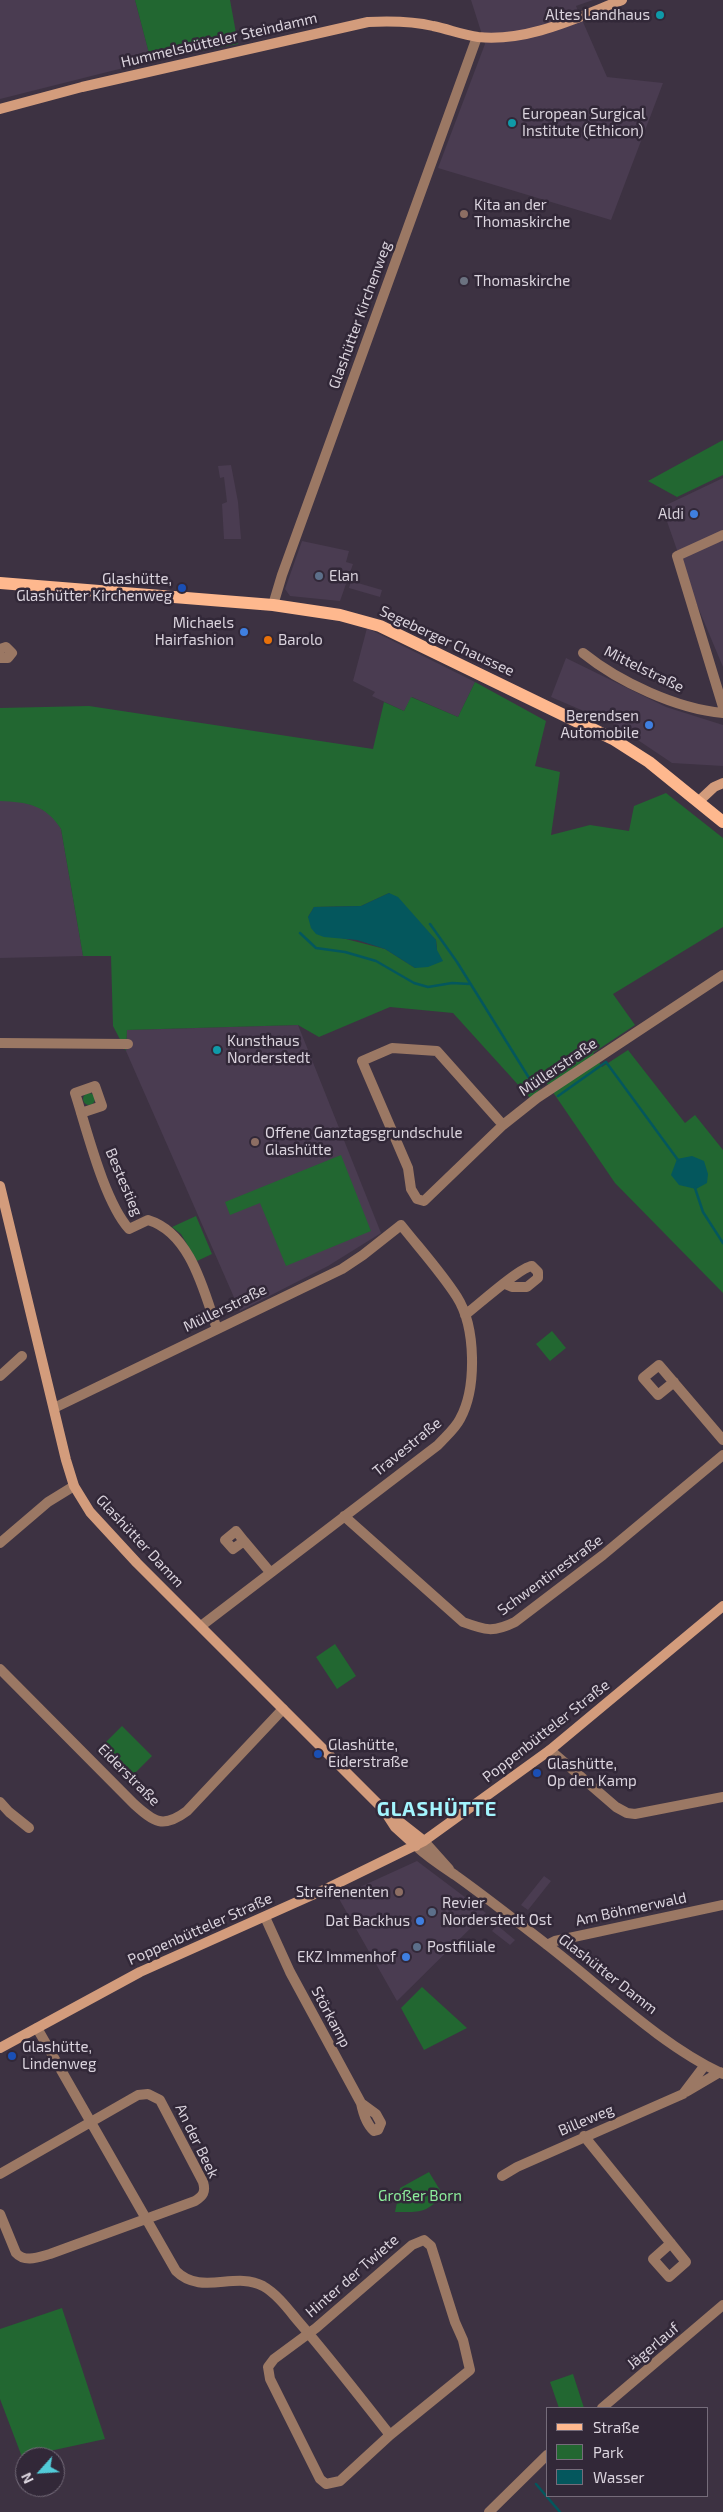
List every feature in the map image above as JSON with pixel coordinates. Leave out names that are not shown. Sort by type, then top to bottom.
[{"type":"main road","name":"Segeberger Chaussee","points":[[0,583],[273,605],[340,615],[380,626],[613,739],[648,762],[723,822]]},
{"type":"street","name":"Hummelsbütteler Steindamm","points":[[0,109],[82,87],[368,22],[393,21],[431,25],[477,37],[507,37],[530,33],[622,0]]},
{"type":"street","name":"Glashütter Kirchenweg","points":[[273,605],[282,575],[477,37]]},
{"type":"street","points":[[723,535],[677,556],[723,707]]},
{"type":"street","points":[[0,649],[6,647],[12,653],[8,658],[0,658]]},
{"type":"street","name":"Mittelstraße","points":[[583,654],[596,663],[674,703],[723,713]]},
{"type":"street","points":[[698,801],[714,787],[723,783]]},
{"type":"street","name":"Müllerstraße","points":[[504,1125],[437,1052],[392,1048],[362,1061],[408,1168],[411,1189],[417,1199],[424,1201],[504,1125],[537,1098],[723,975]]},
{"type":"street","points":[[0,1044],[128,1044]]},
{"type":"street","name":"Bestestieg","points":[[81,1113],[99,1167],[120,1220],[128,1229],[148,1220],[156,1222],[182,1246],[192,1259],[217,1329]]},
{"type":"street","name":"Glashütter Damm","points":[[0,1186],[74,1486],[90,1512],[137,1563],[384,1810],[394,1816],[420,1844],[453,1874],[547,1944],[636,2016],[705,2065],[722,2073]]},
{"type":"street","name":"Müllerstraße","points":[[54,1408],[342,1269],[401,1225]]},
{"type":"street","name":"Travestraße","points":[[201,1626],[438,1445],[460,1420],[469,1396],[472,1370],[465,1315],[458,1298],[401,1225]]},
{"type":"street","points":[[465,1315],[505,1284]]},
{"type":"street","points":[[0,1376],[22,1356]]},
{"type":"street","points":[[674,1382],[723,1440]]},
{"type":"street","name":"Schwentinestraße","points":[[344,1516],[463,1622],[488,1631],[502,1629],[515,1622],[603,1555],[723,1456]]},
{"type":"street","points":[[0,1543],[48,1502],[74,1486]]},
{"type":"street","points":[[244,1541],[270,1572]]},
{"type":"street","name":"Poppenbütteler Straße","points":[[0,2048],[140,1972],[265,1917],[420,1844],[550,1750],[723,1606]]},
{"type":"street","name":"Eiderstraße","points":[[0,1669],[134,1804],[148,1816],[158,1821],[174,1820],[187,1811],[283,1709]]},
{"type":"street","points":[[550,1750],[616,1806],[627,1813],[641,1813],[723,1797]]},
{"type":"street","points":[[1,1806],[28,1828]]},
{"type":"street","name":"Am Böhmerwald","points":[[547,1944],[556,1940],[723,1905]]},
{"type":"street","name":"Störkamp","points":[[265,1917],[290,1972],[361,2103]]},
{"type":"street","points":[[37,2028],[148,2219],[173,2267],[184,2279],[199,2283],[254,2282],[271,2292],[308,2333],[390,2435]]},
{"type":"street","name":"Billeweg","points":[[683,2094],[705,2065]]},
{"type":"street","name":"Billeweg","points":[[502,2176],[517,2167],[584,2136],[683,2094],[722,2073]]},
{"type":"street","name":"An der Beek","points":[[0,2174],[140,2094],[148,2094],[160,2100],[204,2182],[205,2191],[195,2201],[50,2254],[29,2259],[21,2258],[16,2253],[0,2214]]},
{"type":"street","points":[[584,2136],[671,2243]]},
{"type":"street","name":"Hinter der Twiete","points":[[422,2240],[429,2243],[471,2366],[464,2378],[390,2435],[340,2481],[330,2485],[320,2480],[268,2373],[270,2363],[412,2245],[422,2240]]},
{"type":"street","name":"Jägerlauf","points":[[603,2407],[723,2305]]},
{"type":"street","points":[[489,2512],[546,2456]]},
{"type":"shaded area","points":[[0,0],[135,0],[151,61],[0,99]]},
{"type":"shaded area","points":[[471,0],[593,0],[576,6],[607,77],[663,83],[611,220],[438,168],[485,44]]},
{"type":"shaded area","points":[[231,465],[238,502],[241,539],[224,539],[222,504],[227,502],[224,477],[220,478],[218,466]]},
{"type":"shaded area","points":[[723,478],[723,667],[692,593],[662,507]]},
{"type":"shaded area","name":"Elan","points":[[302,541],[349,551],[346,562],[353,564],[340,601],[290,596],[285,589]]},
{"type":"shaded area","points":[[351,581],[382,590],[380,597],[349,588]]},
{"type":"shaded area","points":[[367,628],[475,682],[458,717],[412,697],[404,711],[372,696],[375,692],[353,681]]},
{"type":"shaded area","points":[[566,658],[666,707],[723,725],[723,766],[672,763],[614,724],[551,697]]},
{"type":"shaded area","points":[[0,801],[17,801],[37,806],[53,816],[61,829],[83,956],[0,958]]},
{"type":"shaded area","name":"Offene Ganztagsgrundschule Glashütte","points":[[298,1025],[381,1233],[328,1266],[240,1311],[126,1051],[127,1030]]},
{"type":"shaded area","name":"EKZ Immenhof","points":[[417,1861],[486,1913],[397,2001],[338,1897]]},
{"type":"shaded area","points":[[544,1876],[551,1881],[528,1910],[521,1905]]},
{"type":"shaded area","points":[[497,1925],[515,1940],[510,1945],[492,1931]]},
{"type":"green space","points":[[135,0],[230,0],[238,44],[151,61]]},
{"type":"green space","points":[[723,440],[723,475],[677,497],[648,481]]},
{"type":"green space","points":[[475,682],[546,721],[535,766],[560,772],[551,835],[590,825],[629,831],[634,806],[666,793],[723,838],[723,927],[613,994],[635,1025],[593,1053],[602,1067],[628,1050],[685,1123],[695,1115],[723,1150],[723,1293],[615,1183],[546,1082],[531,1099],[453,1013],[390,1007],[319,1037],[298,1025],[127,1030],[126,1051],[113,1026],[111,956],[83,956],[61,829],[49,815],[35,806],[19,802],[0,801],[0,708],[89,706],[373,749],[384,702],[404,711],[411,697],[458,717]],"holes":[[[389,893],[436,940],[437,950],[415,968],[385,949],[342,938],[308,917],[314,907],[361,906]]]},
{"type":"green space","points":[[87,1093],[91,1093],[95,1099],[91,1105],[87,1105],[83,1101],[83,1097]]},
{"type":"green space","points":[[341,1155],[371,1231],[286,1266],[260,1203],[230,1215],[225,1202]]},
{"type":"green space","points":[[196,1216],[212,1254],[197,1261],[181,1234],[172,1227]]},
{"type":"green space","points":[[552,1331],[566,1348],[550,1361],[536,1344]]},
{"type":"green space","points":[[335,1644],[356,1676],[337,1689],[316,1657]]},
{"type":"green space","points":[[122,1726],[152,1756],[128,1780],[98,1750]]},
{"type":"green space","points":[[422,1987],[467,2028],[424,2050],[401,2008]]},
{"type":"green space","name":"Großer Born","points":[[429,2172],[443,2195],[422,2211],[395,2212],[400,2188]]},
{"type":"green space","points":[[62,2308],[105,2439],[65,2448],[18,2447],[0,2399],[0,2329]]},
{"type":"green space","points":[[573,2374],[584,2407],[559,2407],[550,2382]]},
{"type":"water","points":[[389,893],[398,897],[436,940],[437,950],[443,961],[428,967],[415,968],[385,949],[357,940],[324,937],[316,934],[311,928],[308,917],[314,907],[361,906]]},
{"type":"water","points":[[692,1156],[704,1161],[708,1174],[707,1183],[696,1189],[679,1185],[671,1175],[677,1159]]},
{"type":"waterway","points":[[430,924],[457,962],[534,1086]]},
{"type":"waterway","points":[[300,933],[316,948],[345,952],[376,961],[414,983],[428,987],[452,983],[470,984]]},
{"type":"waterway","points":[[558,1096],[606,1062],[678,1160]]},
{"type":"waterway","points":[[695,1188],[703,1212],[723,1243]]},
{"type":"waterway","points":[[536,2484],[546,2496]]},
{"type":"waterway","points":[[547,2497],[560,2512]]},
{"type":"place","name":"Altes Landhaus","points":[[660,15]]},
{"type":"place","name":"European Surgical Institute (Ethicon)","points":[[512,123]]},
{"type":"place","name":"Kita an der Thomaskirche","points":[[464,214]]},
{"type":"place","name":"Thomaskirche","points":[[464,281]]},
{"type":"place","name":"Aldi","points":[[694,514]]},
{"type":"place","name":"Elan","points":[[319,576]]},
{"type":"place","name":"Glashütte, Glashütter Kirchenweg","points":[[182,588]]},
{"type":"place","name":"Michaels Hairfashion","points":[[244,632]]},
{"type":"place","name":"Barolo","points":[[268,640]]},
{"type":"place","name":"Berendsen Automobile","points":[[649,725]]},
{"type":"place","name":"Kunsthaus Norderstedt","points":[[217,1050]]},
{"type":"place","name":"Offene Ganztagsgrundschule Glashütte","points":[[255,1142]]},
{"type":"place","name":"Glashütte, Eiderstraße","points":[[318,1754]]},
{"type":"place","name":"Glashütte, Op den Kamp","points":[[537,1773]]},
{"type":"place","name":"Streifenenten","points":[[399,1892]]},
{"type":"place","name":"Revier Norderstedt Ost","points":[[432,1912]]},
{"type":"place","name":"Dat Backhus","points":[[420,1921]]},
{"type":"place","name":"Postfiliale","points":[[417,1947]]},
{"type":"place","name":"EKZ Immenhof","points":[[406,1957]]},
{"type":"place","name":"Glashütte, Lindenweg","points":[[12,2056]]},
{"type":"district","name":"GLASHÜTTE","points":[[437,1809]]}]
